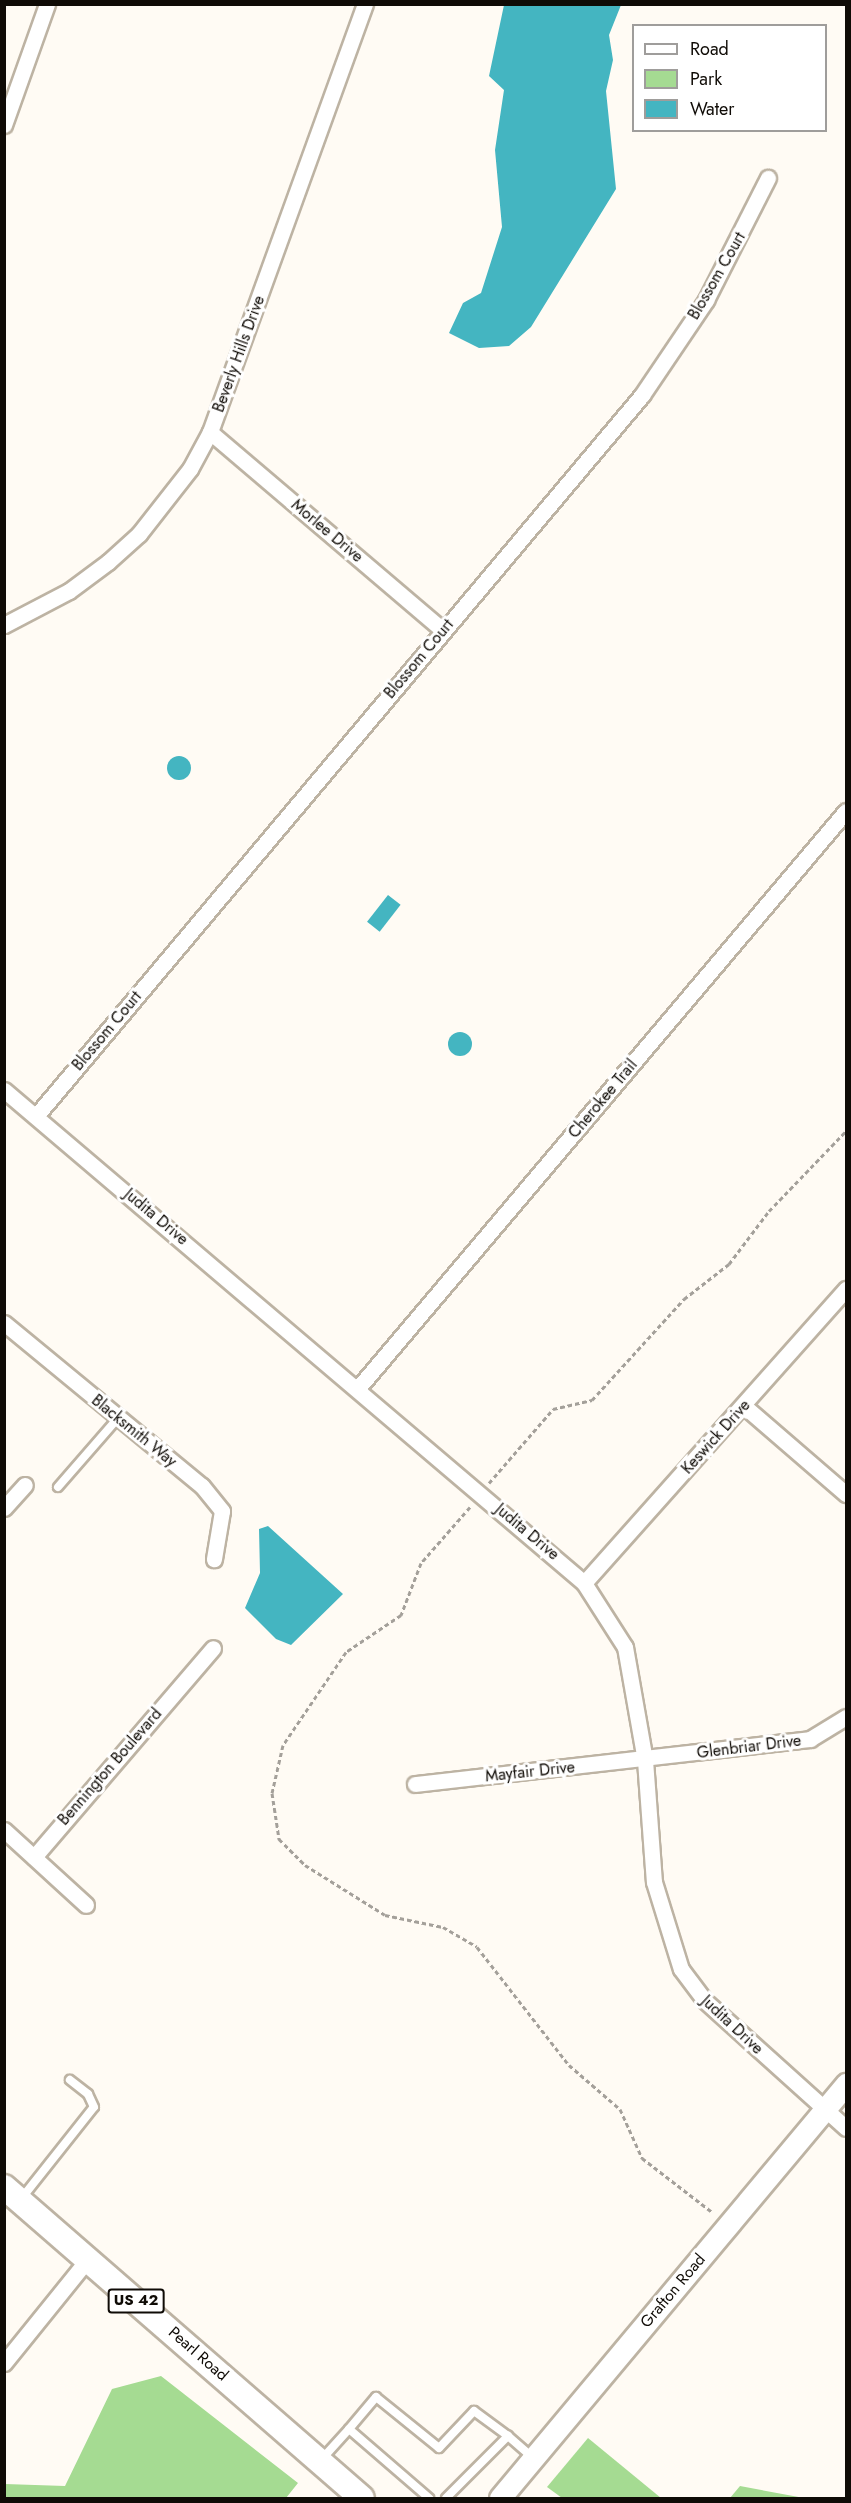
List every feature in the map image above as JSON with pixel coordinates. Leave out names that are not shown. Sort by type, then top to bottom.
[{"type":"main road","name":"Pearl Road","points":[[12,2194],[362,2499]]},
{"type":"street","points":[[4,125],[47,4]]},
{"type":"street","name":"Beverly Hills Drive","points":[[4,625],[69,591],[139,534],[184,477],[210,432],[365,4]]},
{"type":"street","name":"Blossom Court","points":[[36,1116],[664,364],[706,300],[768,178]]},
{"type":"street","name":"Morlee Drive","points":[[210,432],[443,630]]},
{"type":"street","name":"Cherokee Trail","points":[[360,1387],[846,811]]},
{"type":"street","name":"Judita Drive","points":[[4,1090],[360,1387],[584,1583],[625,1647],[645,1760],[654,1882],[681,1969],[704,2000],[846,2128]]},
{"type":"street","name":"Keswick Drive","points":[[584,1583],[846,1289]]},
{"type":"street","name":"Blacksmith Way","points":[[4,1323],[202,1486],[222,1511],[214,1559]]},
{"type":"street","points":[[744,1406],[846,1494]]},
{"type":"street","points":[[4,1508],[26,1485]]},
{"type":"street","name":"Bennington Boulevard","points":[[34,1857],[213,1648]]},
{"type":"street","name":"Glenbriar Drive","points":[[645,1760],[810,1739],[846,1717]]},
{"type":"street","name":"Mayfair Drive","points":[[415,1784],[645,1760]]},
{"type":"street","points":[[4,1830],[86,1905]]},
{"type":"street","name":"Grafton Road","points":[[500,2499],[532,2457],[846,2084]]},
{"type":"street","points":[[4,2363],[88,2259]]},
{"type":"lane","points":[[58,1487],[118,1418]]},
{"type":"lane","points":[[12,2194],[94,2107],[88,2094],[70,2080]]},
{"type":"lane","points":[[320,2462],[376,2397],[439,2448],[474,2411],[532,2457]]},
{"type":"lane","points":[[349,2428],[429,2499]]},
{"type":"lane","points":[[446,2499],[508,2436]]},
{"type":"lane","points":[[413,2499],[420,2491]]},
{"type":"path","points":[[712,2212],[642,2158],[620,2109],[569,2065],[477,1947],[443,1927],[385,1916],[305,1865],[279,1839],[272,1793],[283,1745],[346,1652],[401,1616],[421,1563],[553,1409],[592,1400],[684,1299],[729,1264],[769,1211],[846,1131]]},
{"type":"green space","points":[[161,2376],[298,2483],[286,2498],[5,2498],[5,2484],[65,2486],[112,2389]]},
{"type":"green space","points":[[588,2438],[661,2498],[562,2498],[547,2487]]},
{"type":"green space","points":[[740,2486],[804,2498],[730,2498]]},
{"type":"water","points":[[504,5],[621,5],[609,35],[613,60],[606,91],[616,189],[531,327],[509,346],[479,348],[449,333],[463,303],[481,293],[502,227],[495,150],[504,90],[489,76]]},
{"type":"water","points":[[179,756],[187,760],[191,768],[187,776],[179,780],[171,776],[167,768],[171,760]]},
{"type":"water","points":[[388,895],[401,905],[380,932],[367,922]]},
{"type":"water","points":[[460,1032],[465,1033],[471,1039],[471,1049],[465,1055],[460,1056],[455,1055],[449,1049],[448,1044],[449,1039],[455,1033]]},
{"type":"water","points":[[268,1526],[343,1594],[291,1645],[276,1639],[245,1608],[260,1573],[259,1529]]}]
